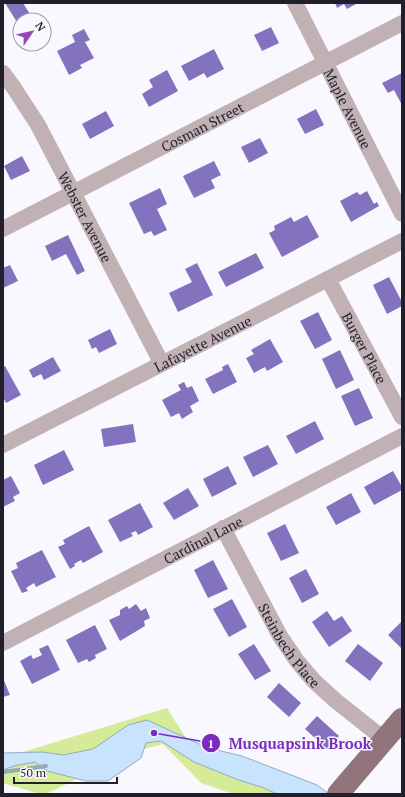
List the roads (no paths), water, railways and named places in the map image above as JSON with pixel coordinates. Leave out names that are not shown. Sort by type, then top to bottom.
[{"type":"main road","points":[[338,794],[402,719]]},
{"type":"street","name":"Maple Avenue","points":[[295,3],[402,214]]},
{"type":"street","name":"Cosman Street","points":[[3,229],[402,24]]},
{"type":"street","name":"Webster Avenue","points":[[3,73],[38,125],[162,364]]},
{"type":"street","name":"Lafayette Avenue","points":[[3,445],[402,241]]},
{"type":"street","name":"Burger Place","points":[[328,279],[402,417]]},
{"type":"street","name":"Cardinal Lane","points":[[3,643],[402,436]]},
{"type":"street","name":"Steinbech Place","points":[[223,528],[280,636],[297,661],[314,681],[336,701],[384,739]]},
{"type":"water","points":[[147,720],[208,748],[242,756],[317,785],[329,794],[277,794],[194,762],[161,741],[146,743],[141,758],[108,781],[86,781],[47,771],[35,762],[14,766],[3,770],[3,753],[43,752],[63,755],[93,749],[128,725]]},
{"type":"waterway","points":[[3,772],[46,766]]},
{"type":"place","name":"Musquapsink Brook","points":[[154,733]]}]
